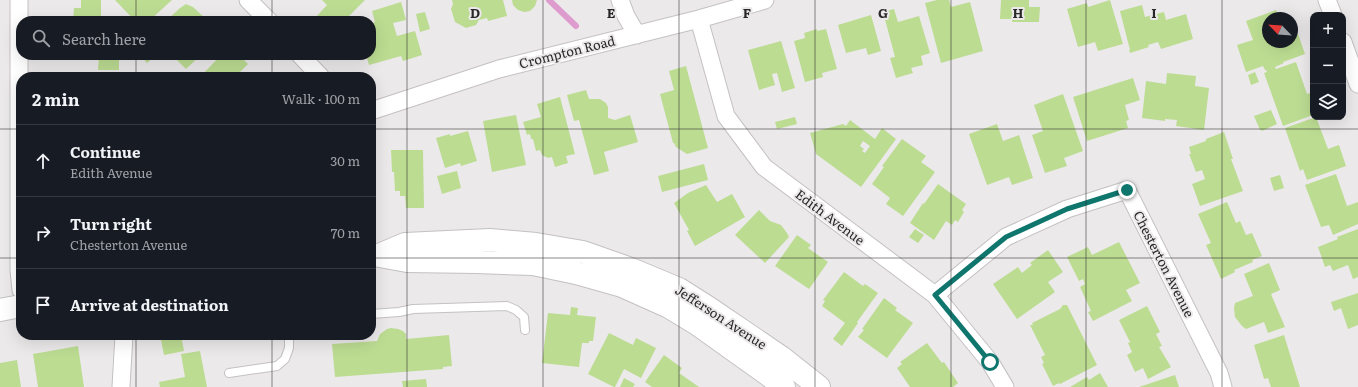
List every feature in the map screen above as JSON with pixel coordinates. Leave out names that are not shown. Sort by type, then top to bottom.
[{"type":"main road","name":"Jefferson Avenue","points":[[376,255],[405,244],[490,240],[536,244],[583,252],[631,269],[680,289],[781,357],[819,387]]},
{"type":"main road","name":"Jefferson Avenue","points":[[376,255],[407,262],[533,264],[576,273],[622,286],[669,307],[697,324],[784,387]]},
{"type":"main road","points":[[0,310],[16,307]]},
{"type":"street","points":[[19,0],[19,16]]},
{"type":"street","points":[[248,0],[264,16]]},
{"type":"street","points":[[620,0],[626,16],[637,35]]},
{"type":"street","name":"Crompton Road","points":[[376,109],[500,69],[699,19],[765,0]]},
{"type":"street","points":[[1327,0],[1333,12]]},
{"type":"street","name":"Edith Avenue","points":[[699,19],[726,116],[764,167],[935,295],[990,362],[1005,387]]},
{"type":"street","points":[[1345,48],[1358,84]]},
{"type":"street","points":[[19,60],[19,72]]},
{"type":"street","points":[[305,60],[316,72]]},
{"type":"street","name":"Chesterton Avenue","points":[[935,295],[1006,237],[1067,209],[1127,190],[1218,373],[1223,387]]},
{"type":"street","points":[[121,387],[124,340]]},
{"type":"lane","points":[[376,314],[399,312],[413,309],[507,306],[516,310],[524,317],[525,330]]},
{"type":"lane","points":[[229,373],[276,366],[285,359],[290,348],[289,340]]},
{"type":"building","points":[[81,0],[101,0],[101,16],[73,16],[74,8],[81,8]]},
{"type":"building","points":[[115,0],[172,0],[154,16],[130,16]]},
{"type":"building","points":[[322,0],[365,0],[349,16],[317,16],[327,5]]},
{"type":"building","points":[[452,0],[503,0],[507,16],[488,21],[487,18],[479,20],[476,25],[466,28],[455,22],[451,9],[453,4]]},
{"type":"building","points":[[512,0],[537,0],[535,6],[530,11],[524,12],[518,10],[513,5]]},
{"type":"building","points":[[937,0],[949,0],[951,7],[970,2],[983,51],[941,63],[925,3]]},
{"type":"building","points":[[1001,0],[1029,0],[1029,7],[1040,7],[1039,22],[1012,22],[1012,19],[1000,19]]},
{"type":"building","points":[[1110,0],[1123,44],[1098,51],[1095,42],[1078,47],[1067,9],[1087,3],[1088,7]]},
{"type":"building","points":[[401,2],[406,20],[393,23],[397,36],[415,31],[422,55],[403,61],[401,56],[369,65],[368,60],[376,60],[376,16],[373,16],[372,11]]},
{"type":"building","points":[[186,4],[193,7],[203,16],[171,16]]},
{"type":"building","points":[[1142,5],[1145,17],[1164,12],[1166,20],[1186,14],[1193,39],[1161,49],[1158,42],[1148,45],[1149,47],[1130,53],[1120,11]]},
{"type":"building","points":[[894,9],[898,22],[919,16],[930,53],[921,56],[923,65],[911,68],[913,73],[896,78],[890,58],[895,57],[883,12]]},
{"type":"building","points":[[425,12],[430,29],[420,32],[416,14]]},
{"type":"building","points":[[871,15],[881,51],[868,55],[866,48],[846,53],[838,25]]},
{"type":"building","points":[[1262,15],[1262,48],[1298,48],[1298,34],[1305,54],[1283,62],[1284,63],[1275,67],[1276,69],[1296,62],[1307,94],[1310,93],[1310,116],[1283,126],[1264,73],[1267,72],[1266,70],[1263,66],[1246,72],[1237,45],[1253,40],[1246,21]]},
{"type":"building","points":[[817,29],[817,31],[826,29],[837,69],[822,73],[823,77],[805,82],[794,41],[805,38],[804,33]]},
{"type":"building","points":[[781,41],[795,88],[782,92],[777,73],[772,74],[775,85],[759,90],[748,50]]},
{"type":"building","points":[[99,60],[119,60],[119,70],[98,70]]},
{"type":"building","points":[[177,60],[196,60],[186,69]]},
{"type":"building","points":[[216,60],[244,60],[248,64],[240,72],[205,72]]},
{"type":"building","points":[[686,66],[708,148],[687,154],[676,147],[673,143],[660,94],[674,90],[669,71]]},
{"type":"building","points":[[1255,72],[1259,82],[1251,85],[1248,75]]},
{"type":"building","points":[[1167,73],[1196,76],[1195,86],[1209,88],[1204,130],[1176,126],[1177,120],[1165,119],[1165,121],[1142,118],[1146,81],[1166,84]]},
{"type":"building","points":[[1133,78],[1140,100],[1125,105],[1129,120],[1126,121],[1128,128],[1087,141],[1073,97]]},
{"type":"building","points":[[586,90],[589,99],[600,99],[606,103],[608,107],[608,118],[615,120],[630,115],[638,142],[604,152],[609,171],[594,175],[579,120],[574,121],[567,95]]},
{"type":"building","points":[[1063,94],[1083,151],[1064,158],[1067,166],[1045,173],[1032,135],[1043,131],[1034,105]]},
{"type":"building","points":[[560,97],[575,154],[566,156],[568,163],[555,167],[552,157],[548,158],[542,155],[540,150],[536,151],[533,139],[531,139],[530,134],[527,135],[523,122],[541,117],[537,104]]},
{"type":"building","points":[[1271,110],[1277,124],[1262,131],[1260,130],[1254,116]]},
{"type":"building","points":[[516,115],[526,165],[492,172],[483,121]]},
{"type":"building","points":[[795,117],[797,124],[777,129],[775,122]]},
{"type":"building","points":[[1310,119],[1317,120],[1328,149],[1339,145],[1346,166],[1307,180],[1303,169],[1300,171],[1285,128]]},
{"type":"building","points":[[850,120],[875,139],[882,128],[896,139],[861,187],[816,154],[810,133],[843,124],[846,126]],"holes":[[[863,141],[870,146],[865,153],[862,151],[864,149],[860,146]]]},
{"type":"building","points":[[997,124],[1003,141],[1019,135],[1033,178],[1012,185],[1009,177],[987,185],[969,134]]},
{"type":"building","points":[[468,131],[477,161],[461,166],[460,163],[445,168],[436,138]]},
{"type":"building","points":[[1224,132],[1233,159],[1231,159],[1243,191],[1200,206],[1192,184],[1205,179],[1202,170],[1196,172],[1189,154],[1191,154],[1189,147]]},
{"type":"building","points":[[902,139],[926,156],[921,162],[935,172],[903,216],[886,204],[890,198],[872,184],[884,167],[882,166]]},
{"type":"building","points":[[391,150],[423,150],[424,208],[406,208],[405,196],[400,196],[400,191],[395,191]]},
{"type":"building","points":[[704,164],[708,180],[662,192],[658,176]]},
{"type":"building","points":[[457,171],[461,188],[442,194],[437,176]]},
{"type":"building","points":[[1336,174],[1347,206],[1358,202],[1358,224],[1333,235],[1329,225],[1321,227],[1305,185]]},
{"type":"building","points":[[1280,175],[1284,188],[1274,191],[1270,178]]},
{"type":"building","points":[[938,184],[966,204],[962,210],[964,212],[958,222],[955,220],[952,225],[946,221],[934,240],[910,223]]},
{"type":"building","points":[[706,185],[717,202],[732,194],[745,217],[695,246],[687,231],[689,230],[674,203],[688,193]]},
{"type":"building","points":[[1227,202],[1236,223],[1240,221],[1246,235],[1252,233],[1262,256],[1252,260],[1253,262],[1234,270],[1235,272],[1221,279],[1206,245],[1211,243],[1198,214]]},
{"type":"building","points":[[759,210],[770,221],[781,225],[789,237],[765,263],[735,235]]},
{"type":"building","points":[[915,229],[924,235],[918,243],[909,237]]},
{"type":"building","points":[[1358,229],[1358,277],[1353,279],[1348,265],[1333,271],[1330,265],[1325,267],[1318,247],[1338,239],[1337,237]]},
{"type":"building","points":[[797,235],[811,245],[808,248],[828,262],[809,289],[775,266]]},
{"type":"building","points":[[1119,242],[1140,283],[1126,290],[1132,301],[1093,321],[1088,312],[1091,311],[1080,287],[1085,284],[1083,279],[1079,281],[1067,257],[1088,247],[1092,255]]},
{"type":"building","points":[[1048,250],[1063,272],[1048,282],[1055,292],[1017,319],[993,284],[1018,267],[1022,273],[1032,265],[1030,263]]},
{"type":"building","points":[[1269,263],[1280,290],[1271,294],[1285,327],[1268,333],[1264,322],[1246,329],[1235,317],[1234,308],[1235,303],[1253,296],[1244,274]]},
{"type":"building","points":[[844,272],[863,286],[865,284],[878,293],[842,346],[833,339],[845,323],[822,306],[825,301],[823,300]]},
{"type":"building","points":[[1358,293],[1358,325],[1348,329],[1341,308],[1334,311],[1331,302]]},
{"type":"building","points":[[884,298],[897,308],[895,310],[913,323],[887,358],[858,337]]},
{"type":"building","points":[[1063,305],[1067,305],[1097,365],[1060,384],[1059,383],[1053,386],[1042,364],[1044,363],[1041,357],[1045,355],[1030,325],[1033,325],[1032,323],[1060,309]]},
{"type":"building","points":[[1147,306],[1160,332],[1156,334],[1162,346],[1159,347],[1171,367],[1148,379],[1143,368],[1135,372],[1127,355],[1132,352],[1128,343],[1130,342],[1119,320]]},
{"type":"building","points":[[571,307],[578,308],[577,315],[596,317],[593,341],[589,341],[589,343],[582,343],[579,367],[542,363],[548,313],[570,315]]},
{"type":"building","points":[[391,328],[403,331],[406,334],[406,339],[449,335],[452,366],[443,367],[443,369],[335,377],[332,344],[377,341],[380,334]]},
{"type":"building","points":[[609,333],[633,345],[636,338],[656,348],[641,378],[624,369],[614,387],[588,374]]},
{"type":"building","points":[[1284,335],[1300,387],[1271,387],[1268,378],[1264,379],[1254,345]]},
{"type":"building","points":[[161,340],[182,340],[184,351],[164,355]]},
{"type":"building","points":[[927,343],[942,363],[944,362],[958,383],[953,387],[910,387],[897,368],[902,364],[900,362]]},
{"type":"building","points":[[78,346],[84,387],[38,387],[33,354]]},
{"type":"building","points":[[200,351],[207,387],[160,387],[159,382],[185,377],[181,354]]},
{"type":"building","points":[[664,355],[682,368],[679,373],[699,387],[652,387],[645,382]]},
{"type":"building","points":[[17,360],[21,387],[0,387],[0,363]]},
{"type":"building","points":[[1100,373],[1108,387],[1070,387],[1087,377],[1089,380]]},
{"type":"building","points":[[1175,375],[1179,387],[1139,387]]},
{"type":"building","points":[[624,378],[635,384],[633,387],[620,387]]},
{"type":"building","points":[[426,379],[427,387],[403,387],[402,381]]},
{"type":"waterway","points":[[549,0],[576,26]]},
{"type":"route","points":[[990,362],[935,295],[1006,237],[1067,209],[1127,190]]}]
